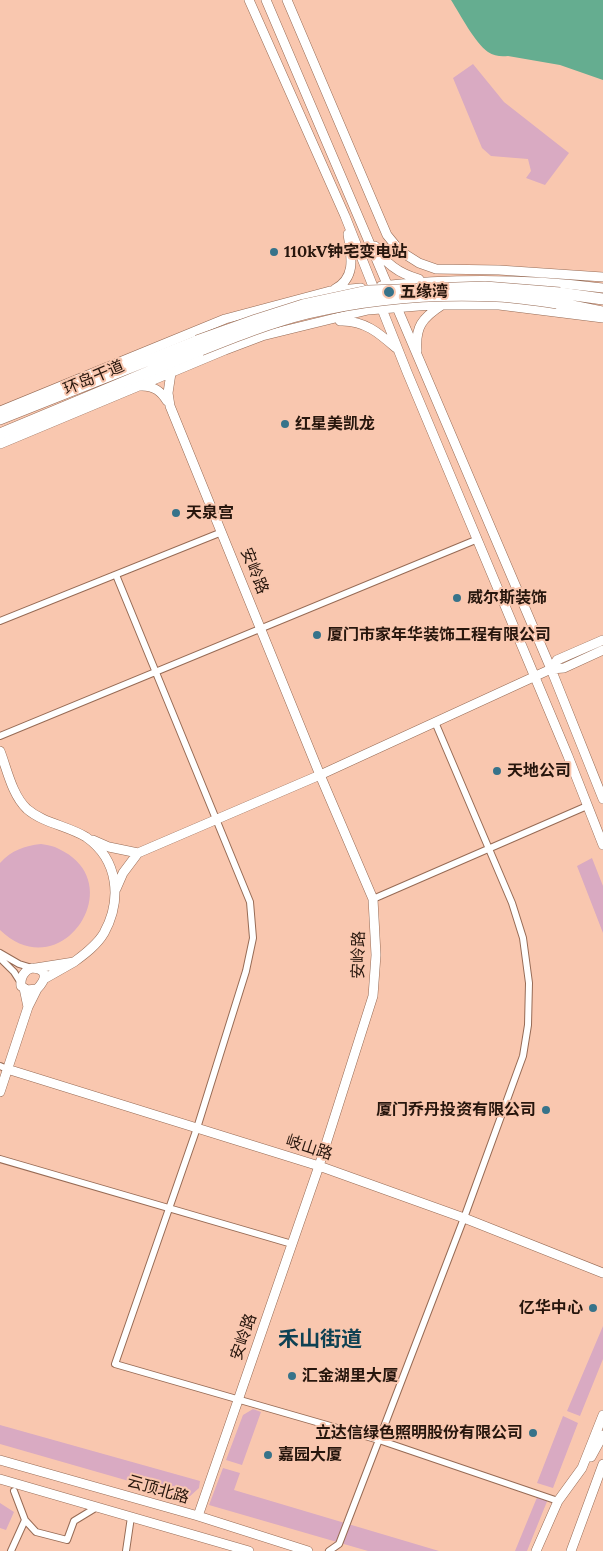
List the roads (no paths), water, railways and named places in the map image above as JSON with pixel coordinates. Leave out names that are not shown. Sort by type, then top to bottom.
[{"type":"highway","points":[[199,345],[308,313],[378,300],[445,295],[603,297]]},
{"type":"highway","points":[[563,297],[603,310]]},
{"type":"highway","name":"环岛干道","points":[[0,419],[199,345]]},
{"type":"highway","name":"环岛干道","points":[[0,434],[199,345]]},
{"type":"main road","points":[[249,0],[345,216],[372,287],[568,756],[603,845]]},
{"type":"main road","points":[[266,0],[551,669],[603,799]]},
{"type":"main road","points":[[287,0],[383,228],[400,251],[419,263],[436,269],[499,270],[603,277]]},
{"type":"main road","points":[[358,215],[378,252],[390,266],[407,276],[427,281]]},
{"type":"main road","points":[[330,291],[343,284],[350,272],[351,259],[345,216]]},
{"type":"main road","points":[[0,410],[225,319],[330,291],[427,281],[470,279],[545,282],[603,288]]},
{"type":"main road","points":[[418,359],[416,340],[420,324],[428,315],[442,305]]},
{"type":"main road","points":[[0,444],[262,336],[368,310],[442,305],[499,306],[603,318]]},
{"type":"main road","points":[[320,321],[347,320],[362,323],[376,331],[398,349]]},
{"type":"main road","points":[[170,406],[168,393],[171,373]]},
{"type":"main road","points":[[141,386],[150,386],[161,392],[170,406]]},
{"type":"main road","name":"安岭路","points":[[170,406],[320,775],[373,899],[376,955],[373,996],[319,1166],[198,1516]]},
{"type":"main road","points":[[551,669],[557,660],[603,640]]},
{"type":"main road","points":[[0,1092],[4,1067],[36,989],[44,980],[74,962],[93,946],[103,934],[112,912],[116,889],[122,873],[138,853],[320,775],[551,669],[564,668],[603,650]]},
{"type":"main road","points":[[0,750],[15,791],[28,809],[39,816],[109,847],[138,853]]},
{"type":"main road","points":[[568,756],[603,829]]},
{"type":"main road","points":[[87,838],[98,849],[110,867],[116,889]]},
{"type":"main road","points":[[28,1007],[22,986],[26,971],[74,962]]},
{"type":"main road","points":[[34,968],[44,972],[44,980]]},
{"type":"main road","points":[[22,986],[28,990],[36,989]]},
{"type":"main road","name":"岐山路","points":[[4,1067],[319,1166],[464,1218],[603,1273]]},
{"type":"main road","points":[[582,1468],[603,1414]]},
{"type":"main road","points":[[536,1551],[558,1501],[603,1435]]},
{"type":"main road","name":"云顶北路","points":[[0,1460],[198,1516],[308,1551]]},
{"type":"main road","points":[[571,1551],[603,1464]]},
{"type":"main road","name":"云顶北路","points":[[0,1479],[249,1551]]},
{"type":"street","points":[[0,621],[222,532]]},
{"type":"street","points":[[0,736],[478,539]]},
{"type":"street","points":[[116,575],[218,819],[250,902],[253,938],[246,971],[197,1128],[115,1364],[379,1440],[558,1501]]},
{"type":"street","points":[[330,1551],[340,1548],[523,1056],[528,1025],[529,983],[523,938],[512,903],[434,722]]},
{"type":"street","points":[[373,899],[587,806]]},
{"type":"street","points":[[0,953],[19,964],[34,968]]},
{"type":"street","points":[[0,958],[14,972],[22,986]]},
{"type":"street","points":[[0,1159],[292,1244]]},
{"type":"street","points":[[14,1491],[26,1520],[36,1532],[66,1540],[74,1521],[97,1507]]},
{"type":"street","points":[[126,1551],[131,1517]]},
{"type":"street","points":[[11,1551],[26,1520]]},
{"type":"place","name":"110kV钟宅变电站","points":[[274,252]]},
{"type":"place","name":"五缘湾","points":[[389,292]]},
{"type":"place","name":"红星美凯龙","points":[[285,424]]},
{"type":"place","name":"天泉宫","points":[[176,513]]},
{"type":"place","name":"威尔斯装饰","points":[[457,598]]},
{"type":"place","name":"厦门市家年华装饰工程有限公司","points":[[317,635]]},
{"type":"place","name":"天地公司","points":[[497,771]]},
{"type":"place","name":"厦门乔丹投资有限公司","points":[[546,1110]]},
{"type":"place","name":"亿华中心","points":[[593,1308]]},
{"type":"place","name":"汇金湖里大厦","points":[[292,1376]]},
{"type":"place","name":"立达信绿色照明股份有限公司","points":[[533,1433]]},
{"type":"place","name":"嘉园大厦","points":[[268,1455]]},
{"type":"district","name":"禾山街道","points":[[320,1340]]}]
